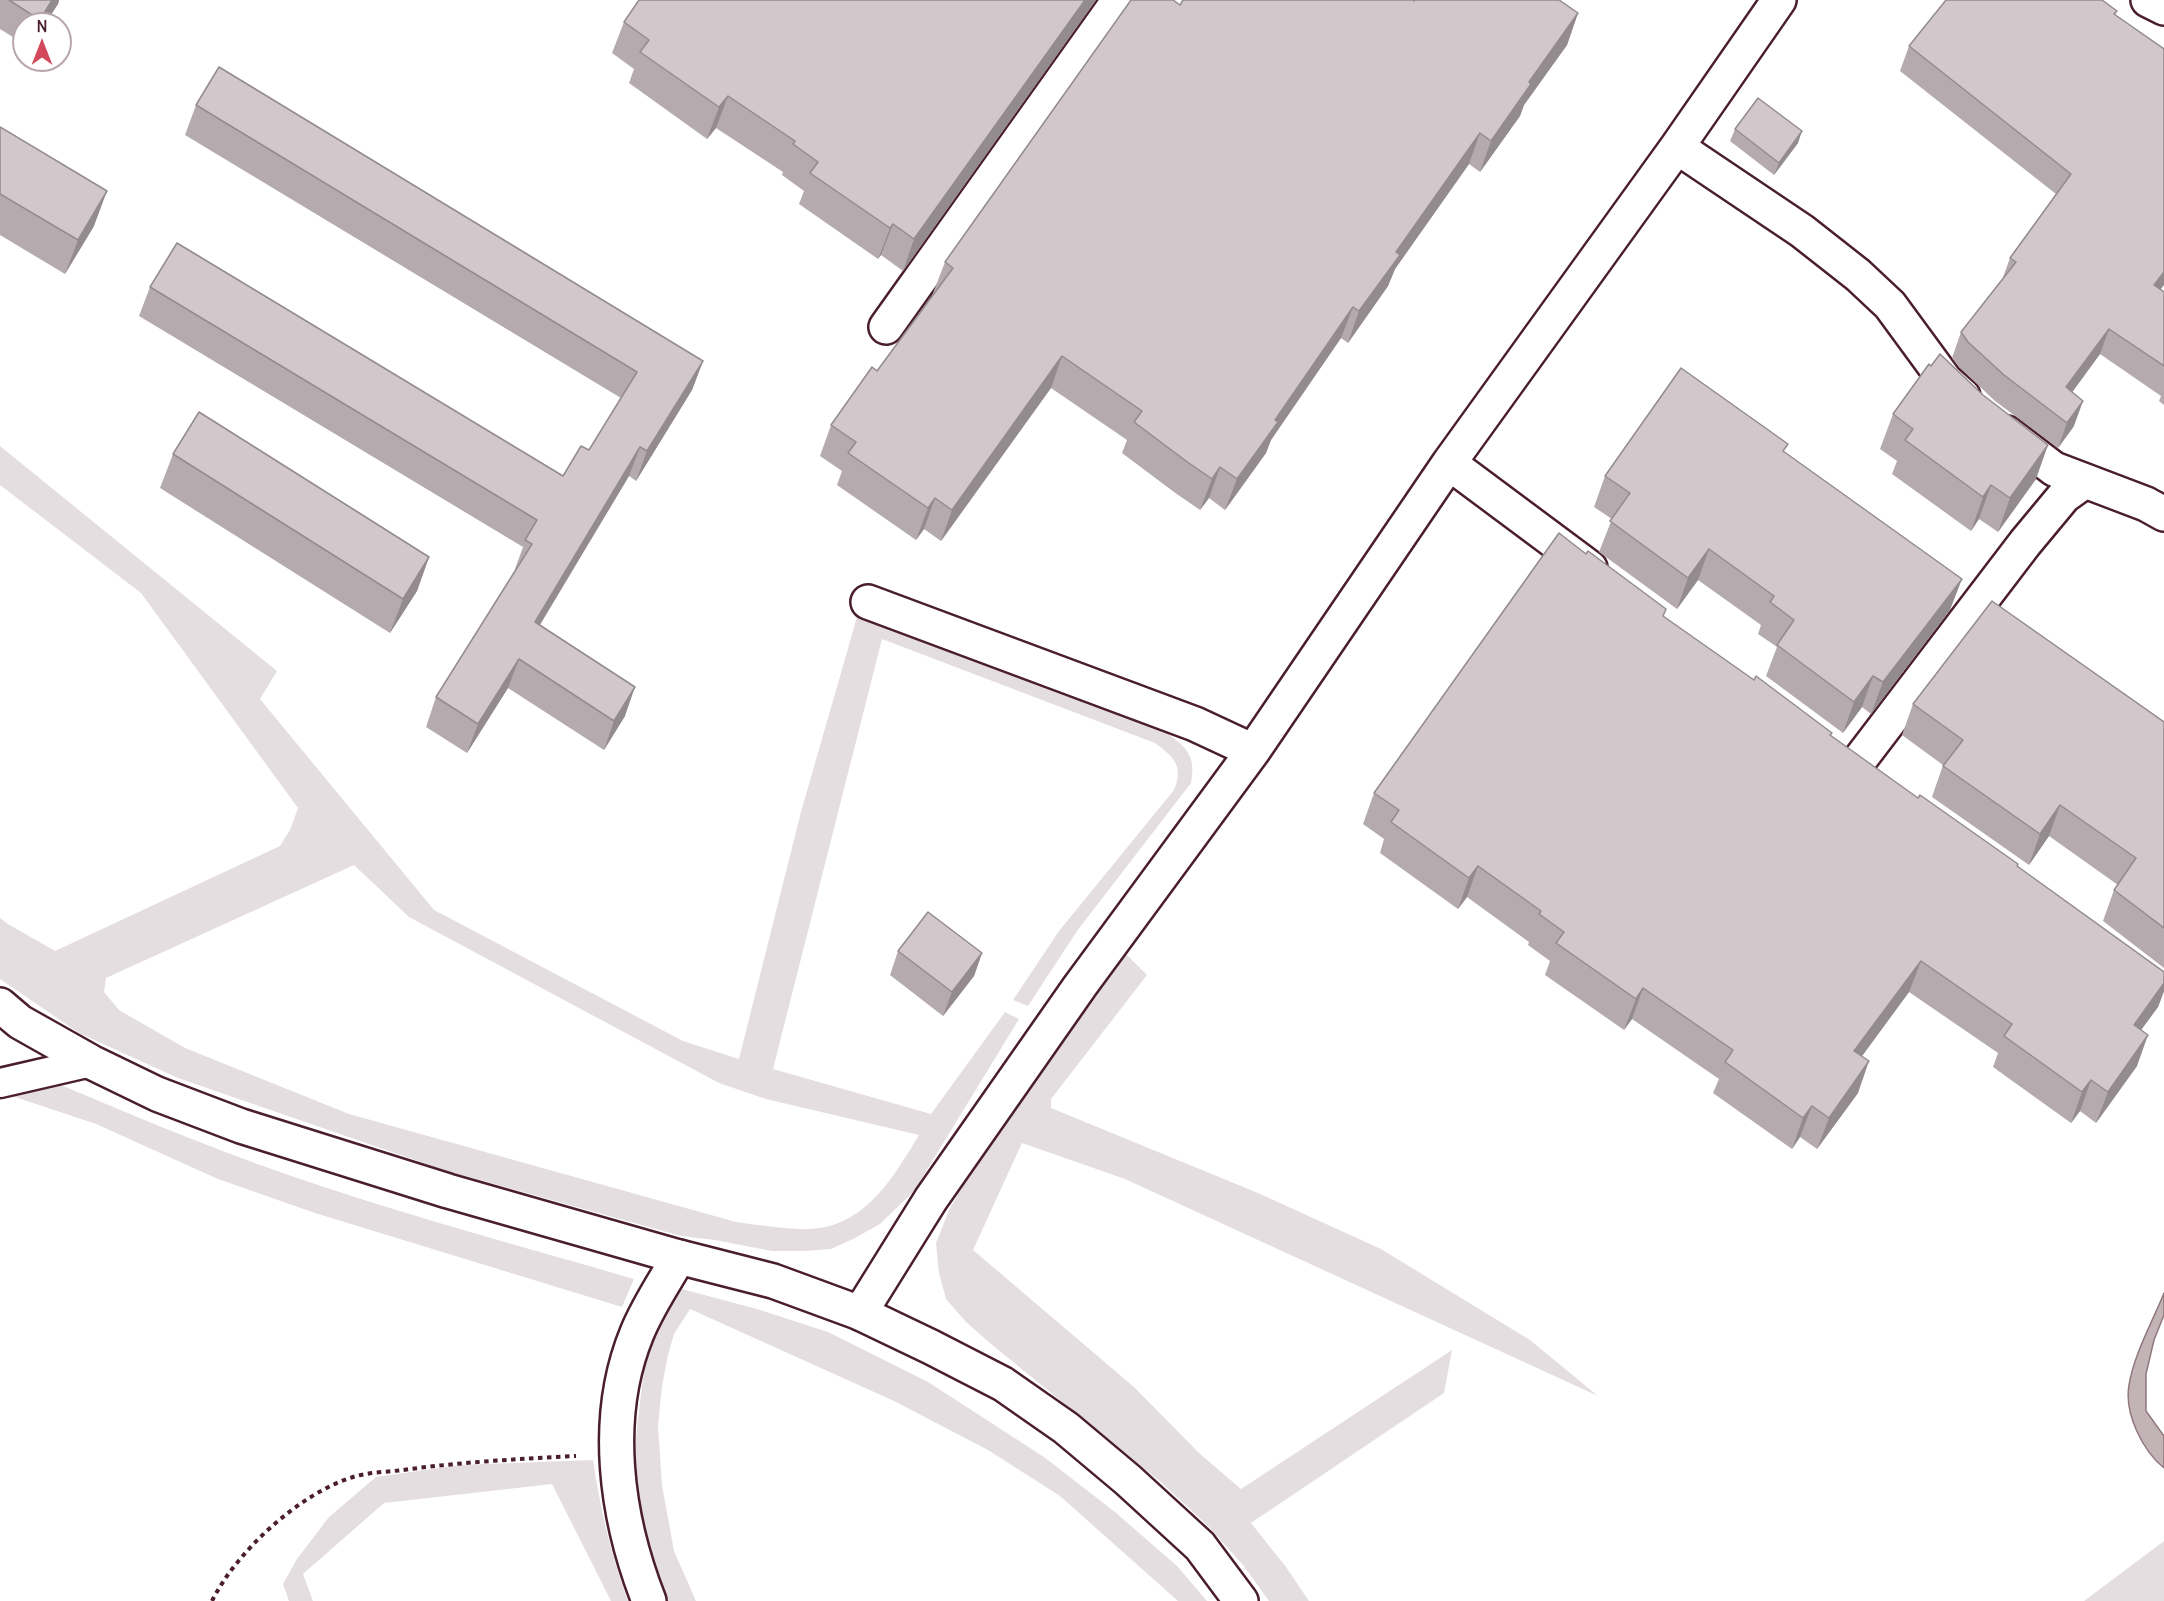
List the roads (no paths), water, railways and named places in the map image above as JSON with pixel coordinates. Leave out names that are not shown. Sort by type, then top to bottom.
[{"type":"street","points":[[886,327],[1119,0]]},
{"type":"street","points":[[860,1313],[931,1198],[1080,986],[1253,751],[1449,463],[1677,147],[1779,0]]},
{"type":"street","points":[[2148,0],[2164,8]]},
{"type":"street","points":[[1677,147],[1802,231],[1858,275],[1890,305],[1945,380],[1983,415],[2054,469],[2146,504],[2164,514]]},
{"type":"street","points":[[1449,463],[1610,583]]},
{"type":"street","points":[[1855,766],[2025,543],[2064,496],[2085,481]]},
{"type":"street","points":[[868,602],[1196,724],[1253,751]]},
{"type":"street","points":[[0,1005],[20,1022],[91,1062],[156,1094],[241,1126],[447,1191],[679,1257],[773,1281],[860,1313],[1003,1384],[1066,1428],[1128,1480],[1200,1546],[1241,1601]]},
{"type":"street","points":[[649,1601],[638,1573],[627,1533],[620,1495],[617,1454],[618,1420],[627,1360],[638,1331],[679,1257]]},
{"type":"lane","points":[[0,1083],[91,1062]]}]
